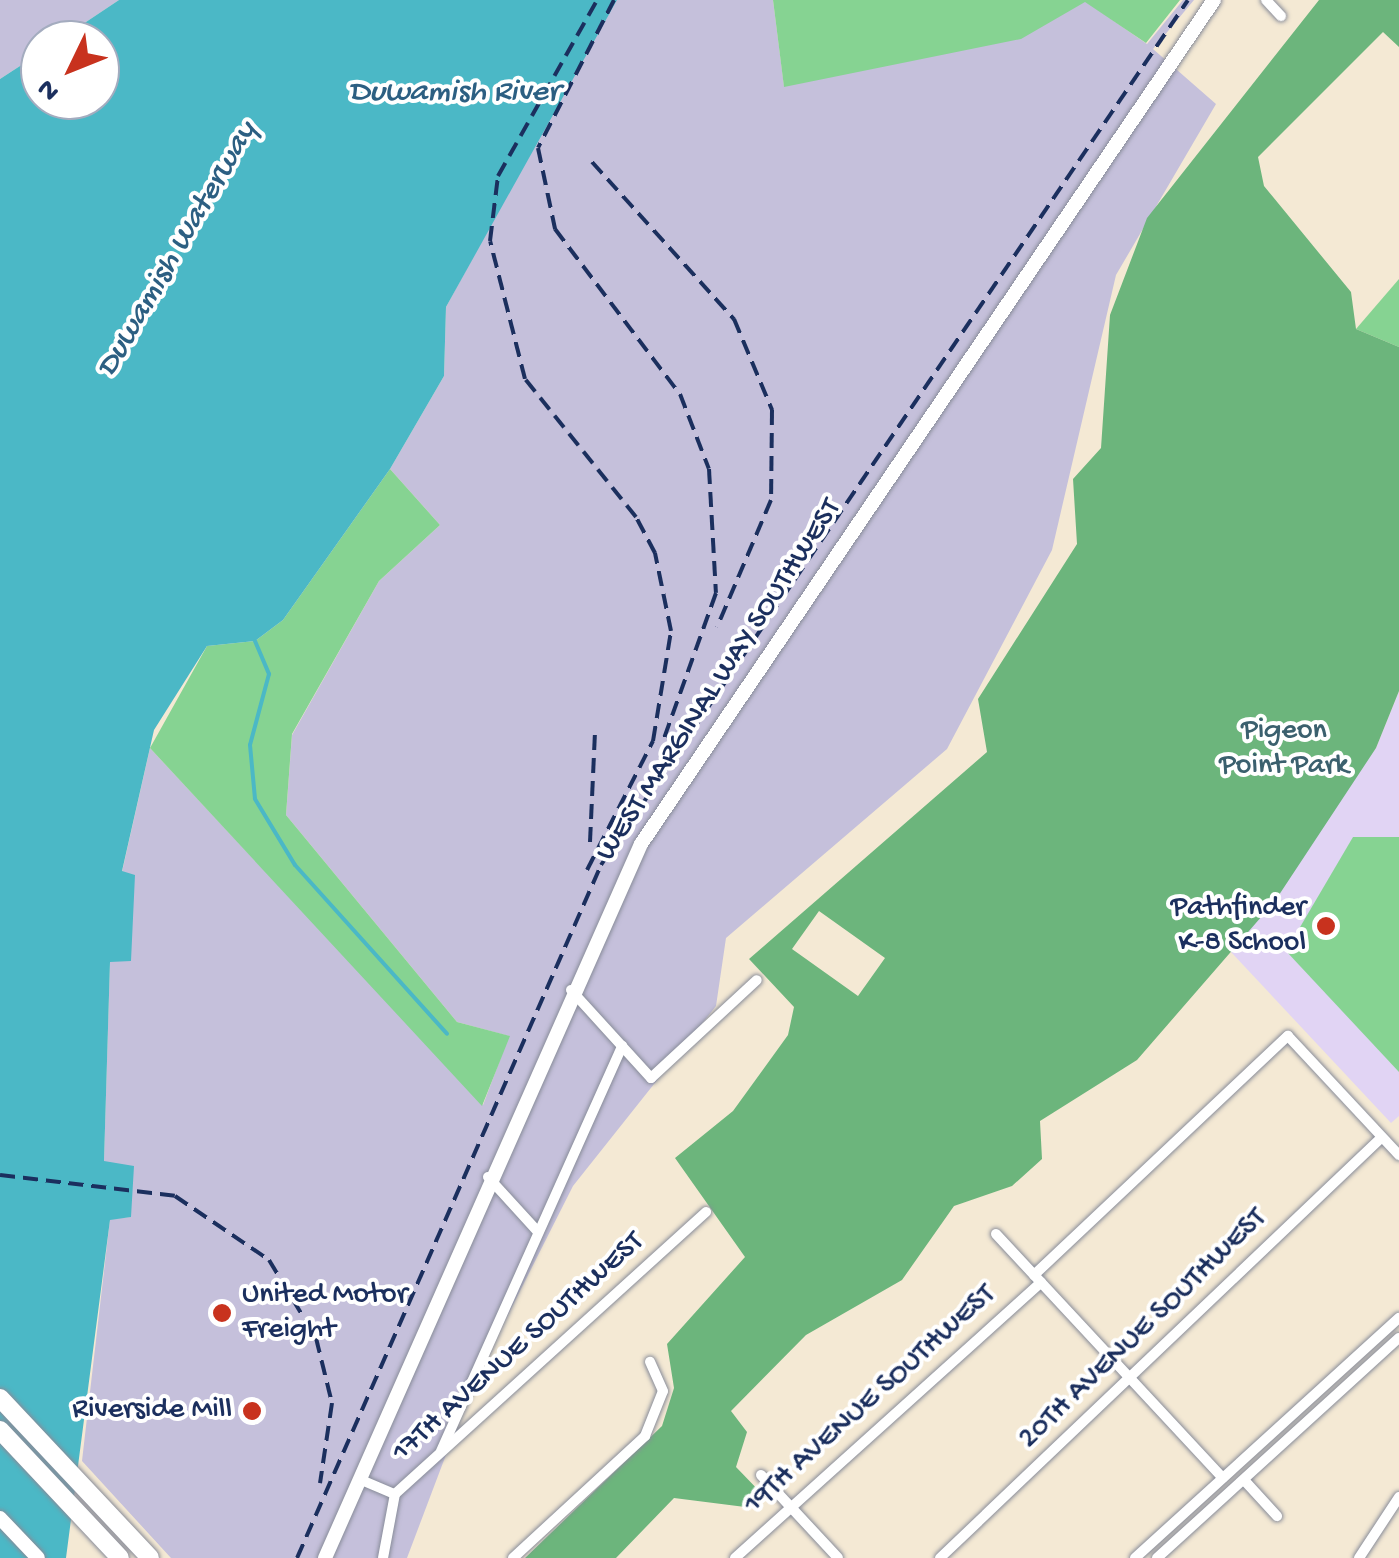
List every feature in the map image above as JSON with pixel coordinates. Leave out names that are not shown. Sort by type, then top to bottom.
[{"type":"highway","points":[[0,1398],[150,1558]]},
{"type":"highway","points":[[0,1430],[120,1558]]},
{"type":"main road","name":"WEST MARGINAL WAY SOUTHWEST","points":[[325,1558],[487,1176],[571,990],[648,834],[1214,0]]},
{"type":"main road","points":[[0,1518],[38,1558]]},
{"type":"street","points":[[1266,0],[1281,16]]},
{"type":"street","points":[[571,990],[651,1078],[757,980]]},
{"type":"street","name":"19TH AVENUE SOUTHWEST","points":[[735,1558],[1038,1279],[1288,1036],[1382,1137]]},
{"type":"street","points":[[441,1451],[622,1046]]},
{"type":"street","points":[[1382,1137],[1399,1155]]},
{"type":"street","name":"20TH AVENUE SOUTHWEST","points":[[940,1558],[1132,1380],[1382,1137]]},
{"type":"street","points":[[487,1176],[538,1232]]},
{"type":"street","name":"17TH AVENUE SOUTHWEST","points":[[359,1479],[395,1494],[706,1212]]},
{"type":"street","points":[[996,1234],[1223,1478]]},
{"type":"street","points":[[1136,1558],[1399,1318]]},
{"type":"street","points":[[1157,1558],[1399,1338]]},
{"type":"street","points":[[513,1558],[645,1436],[663,1392],[650,1362]]},
{"type":"street","points":[[761,1475],[838,1558]]},
{"type":"street","points":[[1244,1480],[1277,1516]]},
{"type":"street","points":[[383,1558],[395,1494]]},
{"type":"street","points":[[1359,1558],[1399,1497]]},
{"type":"shaded area","points":[[0,0],[119,0],[89,20],[20,20],[20,66],[0,79]]},
{"type":"shaded area","points":[[563,0],[773,0],[784,86],[1085,1],[1147,44],[1183,0],[1194,0],[1153,49],[1216,104],[1116,275],[1052,550],[947,749],[726,938],[716,1006],[573,1186],[472,1386],[407,1558],[171,1558],[82,1461],[110,1219],[130,1217],[104,1161],[110,961],[130,961],[122,872],[150,748],[483,1105],[509,1036],[457,1022],[286,815],[292,735],[379,581],[440,525],[390,469],[444,376],[446,307],[483,239]]},
{"type":"shaded area","name":"Pathfinder K-8 School","points":[[1399,691],[1399,1116],[1391,1123],[1230,951],[1376,748]]},
{"type":"green space","points":[[773,0],[1180,0],[1146,43],[1085,2],[1021,39],[784,87]]},
{"type":"green space","name":"Pigeon Point Park","points":[[1319,0],[1399,0],[1399,47],[1383,32],[1258,157],[1264,186],[1351,292],[1356,329],[1399,347],[1399,691],[1376,748],[1275,901],[1137,1060],[1040,1121],[1042,1159],[1012,1186],[954,1206],[902,1280],[806,1335],[731,1411],[747,1432],[736,1467],[765,1497],[753,1508],[674,1498],[616,1558],[525,1558],[662,1426],[674,1388],[667,1344],[745,1257],[675,1158],[733,1111],[788,1035],[794,1007],[749,959],[987,752],[978,699],[1077,544],[1073,479],[1101,448],[1110,315],[1147,218]],"holes":[[[819,911],[885,958],[858,996],[792,949]]]},
{"type":"green space","points":[[1399,279],[1399,347],[1356,329]]},
{"type":"green space","points":[[390,469],[440,525],[379,581],[292,734],[286,815],[457,1022],[510,1036],[482,1106],[150,748],[207,646],[255,641],[283,620]]},
{"type":"green space","points":[[1353,837],[1399,837],[1399,1072],[1286,951]]},
{"type":"water","points":[[119,0],[617,0],[446,307],[444,376],[390,469],[283,620],[255,641],[207,646],[154,730],[122,871],[135,875],[131,961],[110,962],[104,1161],[134,1166],[131,1217],[110,1220],[66,1558],[0,1558],[0,79],[20,66],[20,120],[120,120],[120,20],[89,20]]},
{"type":"waterway","points":[[255,641],[269,674],[250,745],[255,799],[295,865],[447,1034]]},
{"type":"railway","points":[[587,870],[653,741],[671,631],[655,553],[636,517],[525,379],[490,241],[498,176],[597,0]]},
{"type":"railway","points":[[614,0],[538,148],[555,229],[680,394],[709,469],[716,593],[663,741]]},
{"type":"railway","points":[[297,1558],[601,865],[1188,0]]},
{"type":"railway","points":[[592,162],[734,319],[772,410],[771,500],[717,627]]},
{"type":"railway","points":[[590,842],[595,733]]},
{"type":"railway","points":[[0,1175],[175,1196],[269,1260],[316,1338],[332,1403],[320,1483]]},
{"type":"place","name":"Pathfinder K-8 School","points":[[1326,926]]},
{"type":"place","name":"United Motor Freight","points":[[222,1313]]},
{"type":"place","name":"Riverside Mill","points":[[252,1411]]},
{"type":"water label","name":"Duwamish River","points":[[454,93]]},
{"type":"water label","name":"Duwamish Waterway","points":[[178,250]]}]
